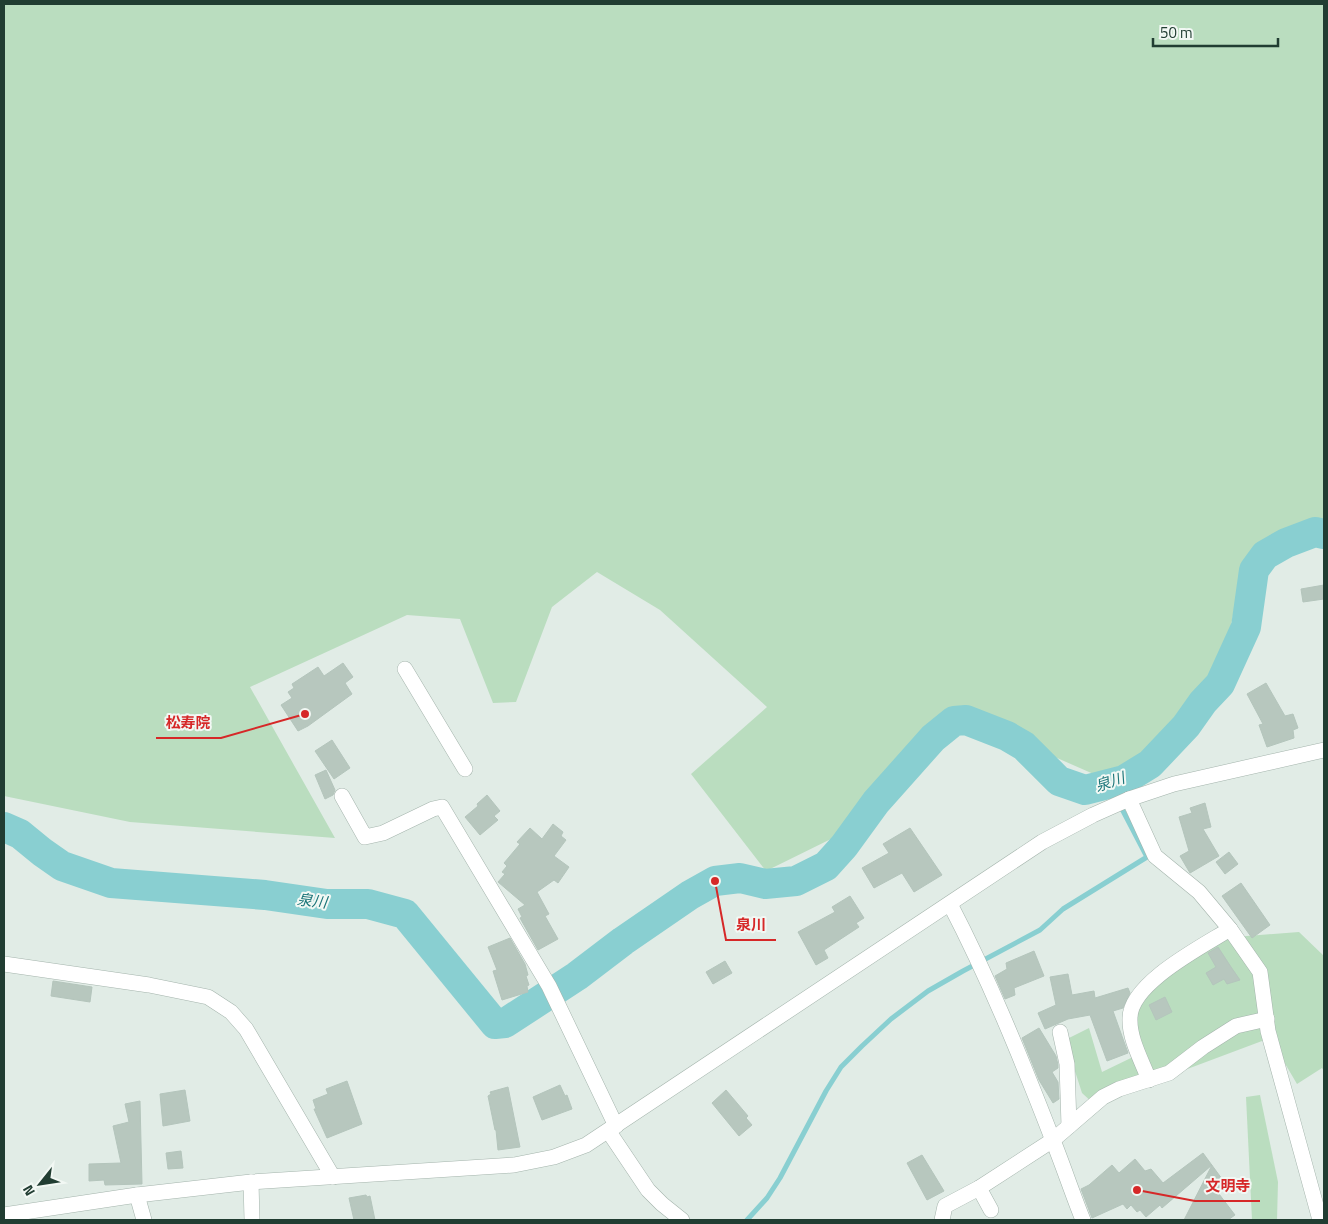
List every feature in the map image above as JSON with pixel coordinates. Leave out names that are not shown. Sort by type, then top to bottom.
[{"type":"street","points":[[405,669],[465,769]]},
{"type":"street","points":[[4,1215],[138,1195],[251,1182],[514,1165],[554,1156],[586,1146],[1042,842],[1093,815],[1129,799],[1174,784],[1324,750]]},
{"type":"street","points":[[342,796],[365,837],[383,833],[442,807],[549,986],[613,1129],[648,1190],[682,1220]]},
{"type":"street","points":[[1129,799],[1156,856],[1199,892],[1230,929],[1260,972],[1268,1031],[1320,1220],[1324,1217]]},
{"type":"street","points":[[950,904],[976,955],[1053,1140],[1083,1220]]},
{"type":"street","points":[[1149,1080],[1131,1033],[1130,1018],[1134,1004],[1158,974],[1230,929]]},
{"type":"street","points":[[4,964],[149,985],[208,997],[231,1012],[246,1029],[334,1177]]},
{"type":"street","points":[[942,1220],[945,1206],[979,1188],[1053,1140],[1103,1096],[1169,1073],[1203,1047],[1236,1026],[1267,1019]]},
{"type":"street","points":[[1060,1032],[1067,1064],[1069,1126]]},
{"type":"street","points":[[251,1182],[252,1220]]},
{"type":"street","points":[[979,1188],[991,1210]]},
{"type":"street","points":[[138,1195],[144,1220]]},
{"type":"green space","points":[[4,4],[1324,4],[1324,526],[1313,524],[1254,554],[1239,583],[1220,684],[1163,758],[1114,783],[957,714],[906,762],[835,837],[766,871],[691,774],[767,707],[660,610],[597,572],[552,607],[516,702],[493,703],[460,619],[407,615],[250,687],[335,838],[130,822],[4,796]]},
{"type":"green space","points":[[1299,932],[1324,956],[1324,1071],[1322,1068],[1297,1084],[1270,1038],[1094,1104],[1082,1093],[1065,1040],[1089,1028],[1102,1072],[1133,1057],[1135,1013],[1157,985],[1210,939]]},
{"type":"green space","points":[[1260,1095],[1278,1182],[1277,1220],[1252,1220],[1246,1097]]},
{"type":"building","points":[[1324,585],[1324,599],[1303,602],[1301,589]]},
{"type":"building","points":[[343,663],[353,677],[345,683],[352,694],[308,726],[298,731],[281,705],[292,698],[288,692],[294,688],[292,684],[318,667],[324,676]]},
{"type":"building","points":[[1266,683],[1285,716],[1293,714],[1298,728],[1293,730],[1294,738],[1267,747],[1259,725],[1263,724],[1247,694]]},
{"type":"building","points":[[332,740],[350,768],[334,779],[315,751]]},
{"type":"building","points":[[326,770],[335,790],[333,795],[325,799],[315,775]]},
{"type":"building","points":[[487,795],[500,811],[494,816],[498,820],[480,835],[465,817]]},
{"type":"building","points":[[1205,803],[1211,827],[1203,829],[1219,856],[1190,873],[1180,856],[1189,851],[1179,817],[1192,813],[1190,808]]},
{"type":"building","points":[[553,824],[563,832],[561,836],[566,840],[554,856],[569,867],[558,883],[554,880],[537,892],[549,914],[545,916],[558,939],[538,950],[520,918],[522,917],[518,909],[525,905],[498,882],[505,874],[502,872],[507,866],[504,863],[520,844],[517,842],[530,828],[542,839]]},
{"type":"building","points":[[910,828],[942,875],[914,892],[902,873],[874,888],[862,868],[889,853],[883,844]]},
{"type":"building","points":[[1229,852],[1238,864],[1225,874],[1216,862]]},
{"type":"building","points":[[1241,883],[1270,925],[1252,938],[1222,896]]},
{"type":"building","points":[[850,896],[864,918],[856,923],[859,927],[824,950],[828,958],[816,965],[798,932],[835,912],[832,907]]},
{"type":"building","points":[[510,938],[525,964],[529,985],[527,986],[528,992],[502,1000],[493,971],[497,970],[488,947]]},
{"type":"building","points":[[1218,947],[1240,980],[1227,984],[1224,979],[1213,985],[1206,973],[1216,967],[1208,953]]},
{"type":"building","points":[[1034,951],[1044,976],[1014,988],[1015,995],[1005,999],[995,976],[1007,969],[1006,963]]},
{"type":"building","points":[[725,961],[732,973],[713,984],[706,972]]},
{"type":"building","points":[[1068,974],[1072,995],[1094,991],[1095,998],[1128,988],[1130,993],[1123,1008],[1113,1011],[1128,1053],[1107,1061],[1090,1015],[1068,1019],[1045,1029],[1038,1013],[1056,1005],[1050,977]]},
{"type":"building","points":[[53,981],[92,987],[90,1002],[51,996]]},
{"type":"building","points":[[1165,997],[1172,1012],[1156,1020],[1149,1005]]},
{"type":"building","points":[[1039,1028],[1056,1056],[1058,1065],[1058,1068],[1052,1072],[1058,1082],[1059,1099],[1053,1103],[1039,1080],[1022,1038]]},
{"type":"building","points":[[347,1081],[362,1124],[327,1138],[314,1109],[316,1109],[313,1100],[328,1094],[326,1089]]},
{"type":"building","points":[[560,1085],[565,1096],[567,1095],[572,1109],[542,1120],[533,1097]]},
{"type":"building","points":[[508,1087],[520,1147],[498,1150],[496,1130],[488,1096],[491,1094],[490,1092]]},
{"type":"building","points":[[185,1090],[190,1121],[163,1126],[160,1094]]},
{"type":"building","points":[[726,1090],[748,1116],[746,1118],[752,1125],[739,1136],[712,1103]]},
{"type":"building","points":[[140,1101],[142,1184],[105,1185],[104,1180],[89,1181],[89,1164],[121,1163],[113,1126],[129,1122],[125,1104]]},
{"type":"building","points":[[181,1151],[183,1168],[168,1169],[166,1153]]},
{"type":"building","points":[[1203,1153],[1212,1165],[1162,1208],[1160,1205],[1146,1217],[1140,1210],[1137,1212],[1131,1205],[1127,1209],[1123,1204],[1092,1218],[1081,1189],[1089,1185],[1112,1165],[1119,1173],[1135,1159],[1145,1171],[1151,1169],[1163,1183]]},
{"type":"building","points":[[922,1155],[944,1191],[927,1200],[907,1163]]},
{"type":"building","points":[[1212,1165],[1225,1183],[1216,1190],[1235,1215],[1228,1220],[1184,1220]]},
{"type":"building","points":[[366,1195],[367,1197],[370,1196],[375,1220],[354,1220],[349,1198]]},
{"type":"waterway","name":"泉川","points":[[4,827],[20,834],[62,866],[111,883],[265,895],[327,904],[368,904],[405,914],[495,1024],[505,1023],[577,976],[623,941],[690,895],[715,881],[740,878],[765,884],[796,881],[826,866],[844,846],[876,802],[933,738],[954,721],[966,720],[1007,736],[1024,746],[1059,781],[1085,790],[1124,780],[1150,764],[1186,726],[1203,702],[1220,684],[1246,627],[1254,570],[1265,555],[1286,543],[1315,532],[1324,534]]},
{"type":"waterway","points":[[747,1220],[767,1198],[780,1178],[826,1091],[841,1067],[891,1019],[928,991],[1040,930],[1063,909],[1147,857],[1109,784]]},
{"type":"place","name":"松寿院","points":[[305,714]]},
{"type":"place","name":"泉川","points":[[715,881]]},
{"type":"place","name":"文明寺","points":[[1137,1190]]}]
